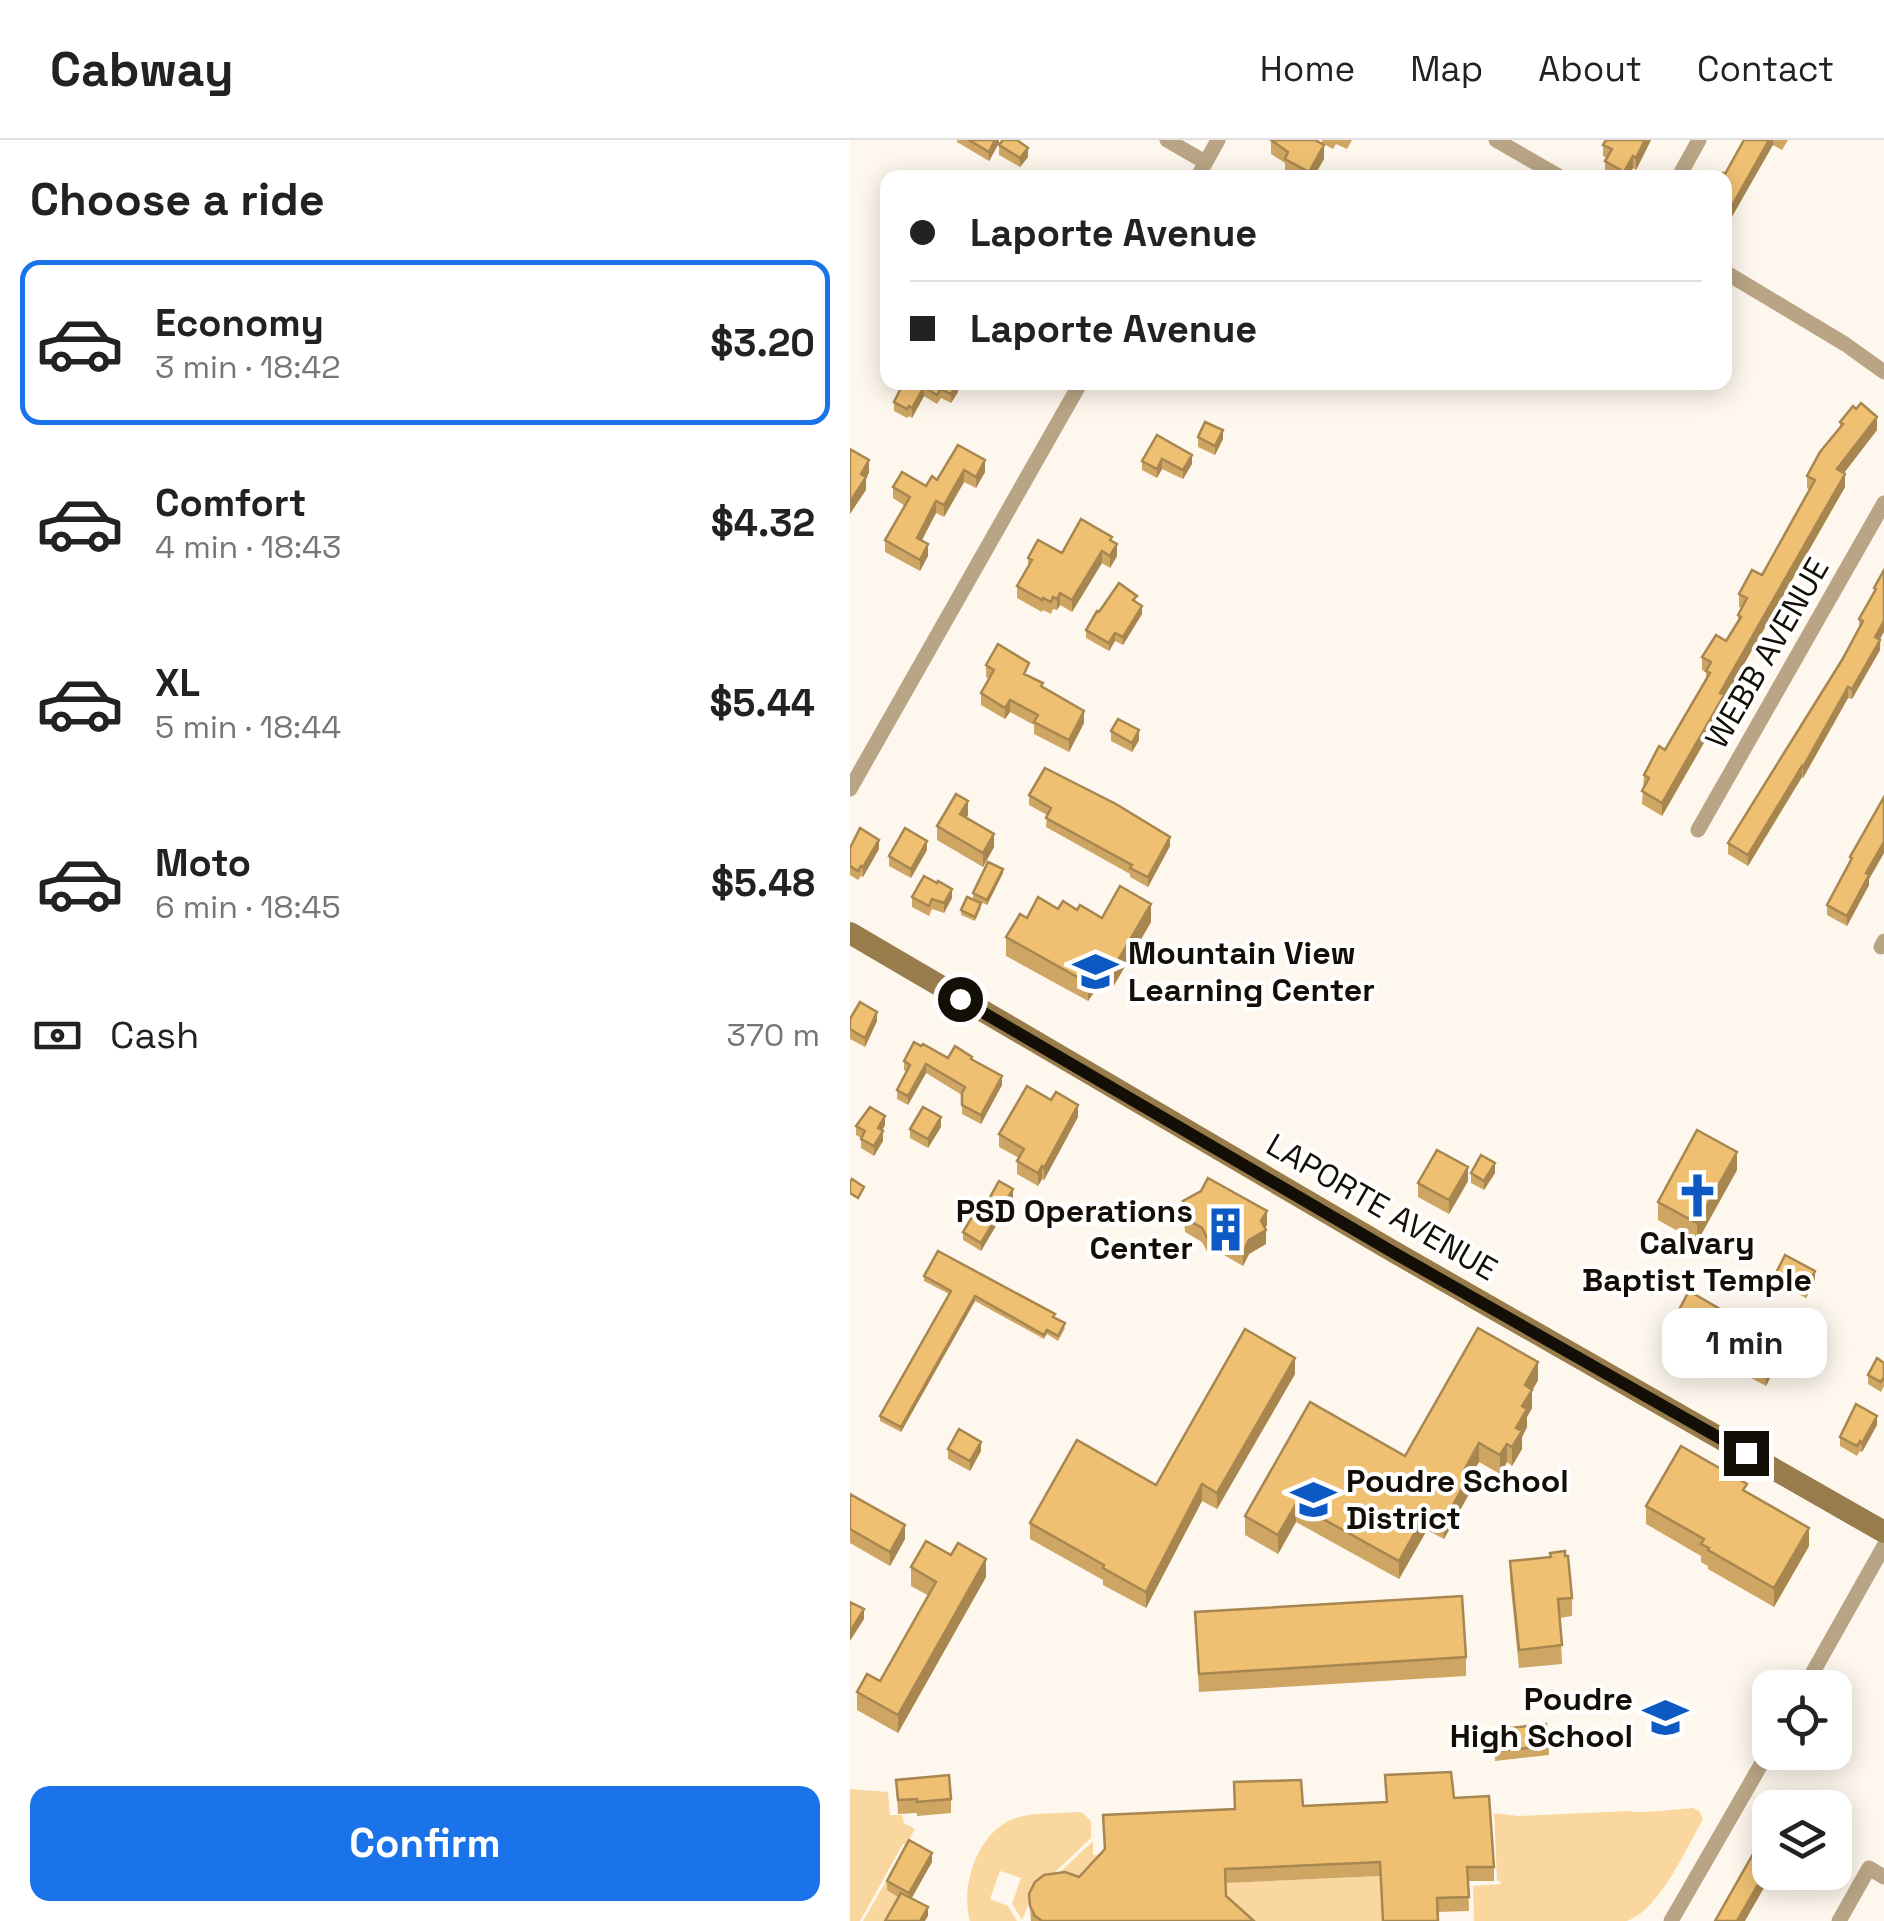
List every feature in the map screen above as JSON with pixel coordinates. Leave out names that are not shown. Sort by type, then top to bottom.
[{"type":"street","points":[[1167,140],[1205,162]]},
{"type":"street","points":[[1200,170],[1218,140]]},
{"type":"street","points":[[1496,140],[1548,170]]},
{"type":"street","points":[[1682,170],[1699,140]]},
{"type":"street","points":[[1732,276],[1884,372]]},
{"type":"street","points":[[850,790],[1076,390]]},
{"type":"street","name":"WEBB AVENUE","points":[[1698,830],[1884,503]]},
{"type":"street","name":"LAPORTE AVENUE","points":[[850,934],[1396,1254],[1884,1532]]},
{"type":"street","points":[[1814,1670],[1884,1546]]},
{"type":"street","points":[[1671,1921],[1758,1770]]},
{"type":"street","points":[[1839,1921],[1869,1868],[1884,1877]]},
{"type":"shaded area","points":[[850,1789],[888,1792],[890,1815],[902,1815],[904,1823],[915,1829],[860,1921],[850,1921]]},
{"type":"shaded area","points":[[1693,1808],[1703,1819],[1680,1861],[1650,1904],[1627,1921],[1474,1921],[1473,1886],[1501,1884],[1497,1881],[1494,1813],[1518,1816]]},
{"type":"shaded area","points":[[1076,1812],[1091,1821],[1091,1838],[1033,1893],[1022,1920],[1012,1904],[1021,1878],[1000,1871],[990,1899],[1008,1906],[1017,1921],[970,1921],[970,1877],[990,1836],[1000,1826],[1020,1817]]},
{"type":"shaded area","points":[[1093,1841],[1093,1855],[1104,1855],[1077,1893],[1042,1889]]},
{"type":"shaded area","points":[[1380,1876],[1382,1921],[1238,1921],[1226,1910],[1225,1883]]},
{"type":"shaded area","points":[[888,1878],[901,1898],[890,1921],[863,1921]]},
{"type":"building","points":[[969,140],[995,140],[989,152]]},
{"type":"building","points":[[1003,140],[1017,140],[1028,148],[1020,158],[999,145]]},
{"type":"building","points":[[1271,140],[1315,140],[1324,145],[1310,170],[1285,159],[1288,152]]},
{"type":"building","points":[[1606,140],[1645,140],[1625,170],[1605,161],[1612,149],[1603,145]]},
{"type":"building","points":[[1744,140],[1769,140],[1732,206],[1732,170],[1727,170]]},
{"type":"building","points":[[900,390],[922,390],[912,408],[894,402]]},
{"type":"building","points":[[1861,403],[1877,417],[1837,469],[1845,474],[1662,803],[1642,791],[1649,778],[1644,775],[1659,746],[1665,750],[1710,673],[1706,671],[1711,662],[1702,657],[1716,635],[1726,641],[1741,617],[1738,615],[1747,598],[1739,594],[1752,570],[1762,575],[1815,480],[1807,476],[1820,452],[1853,406],[1856,409]]},
{"type":"building","points":[[1205,422],[1223,430],[1215,446],[1198,437]]},
{"type":"building","points":[[1157,435],[1192,455],[1183,470],[1162,459],[1157,469],[1142,461]]},
{"type":"building","points":[[958,445],[985,460],[976,477],[964,470],[944,505],[936,501],[917,538],[928,544],[920,560],[885,540],[910,497],[893,487],[902,472],[926,486],[932,476],[937,480]]},
{"type":"building","points":[[850,449],[869,460],[861,474],[866,477],[850,502]]},
{"type":"building","points":[[1081,519],[1117,544],[1110,556],[1102,551],[1072,600],[1060,593],[1051,602],[1042,600],[1017,586],[1038,540],[1062,553]]},
{"type":"building","points":[[1884,570],[1884,621],[1875,637],[1880,640],[1748,855],[1728,843],[1842,660]]},
{"type":"building","points":[[1119,583],[1137,596],[1133,600],[1142,606],[1123,637],[1115,633],[1109,643],[1086,630]]},
{"type":"building","points":[[998,644],[1029,663],[1024,674],[1084,711],[1069,740],[1034,722],[1038,715],[1010,700],[1005,708],[981,693],[994,670],[986,665]]},
{"type":"building","points":[[1118,719],[1139,730],[1132,743],[1111,731]]},
{"type":"building","points":[[1045,768],[1170,837],[1148,877],[1046,818],[1051,808],[1029,795]]},
{"type":"building","points":[[956,794],[968,801],[960,814],[994,834],[983,853],[937,826]]},
{"type":"building","points":[[1884,797],[1884,842],[1847,916],[1827,905]]},
{"type":"building","points":[[860,828],[879,840],[858,871],[850,866],[850,848]]},
{"type":"building","points":[[905,828],[927,841],[911,869],[889,856]]},
{"type":"building","points":[[988,862],[1003,869],[987,900],[973,893]]},
{"type":"building","points":[[924,876],[952,889],[944,903],[932,899],[929,906],[912,897]]},
{"type":"building","points":[[1120,886],[1151,904],[1113,969],[1102,962],[1088,983],[1006,937],[1020,914],[1027,918],[1038,897],[1058,909],[1063,901],[1077,910],[1080,905],[1102,918]]},
{"type":"building","points":[[967,897],[981,903],[975,917],[961,910]]},
{"type":"building","points":[[860,1002],[877,1012],[865,1038],[850,1029],[850,1019]]},
{"type":"building","points":[[914,1042],[948,1058],[955,1046],[1002,1076],[981,1115],[962,1105],[965,1087],[926,1064],[908,1096],[897,1090],[910,1065],[904,1061]]},
{"type":"building","points":[[1027,1086],[1051,1100],[1056,1092],[1078,1105],[1038,1173],[1017,1161],[1024,1149],[999,1134]]},
{"type":"building","points":[[870,1107],[885,1116],[878,1128],[883,1131],[874,1146],[861,1139],[865,1131],[856,1126]]},
{"type":"building","points":[[923,1107],[941,1117],[928,1139],[910,1129]]},
{"type":"building","name":"Calvary Baptist Temple","points":[[1697,1130],[1737,1152],[1697,1223],[1658,1202]]},
{"type":"building","points":[[1437,1150],[1468,1167],[1449,1200],[1418,1183]]},
{"type":"building","points":[[1481,1155],[1495,1163],[1484,1181],[1471,1173]]},
{"type":"building","name":"PSD Operations Center","points":[[1208,1178],[1267,1211],[1261,1221],[1266,1230],[1249,1240],[1243,1252],[1217,1237],[1209,1241],[1202,1228],[1185,1218],[1189,1211],[1183,1201],[1201,1191]]},
{"type":"building","points":[[852,1179],[864,1187],[858,1198],[850,1193]]},
{"type":"building","points":[[999,1181],[1013,1189],[981,1243],[963,1232],[975,1212],[980,1215]]},
{"type":"building","points":[[938,1251],[1065,1323],[1058,1336],[1047,1330],[1044,1335],[975,1296],[901,1427],[880,1416],[951,1291],[924,1276]]},
{"type":"building","points":[[1785,1255],[1815,1271],[1806,1289],[1776,1273]]},
{"type":"building","points":[[1689,1291],[1732,1316],[1712,1352],[1691,1336],[1700,1319],[1680,1308]]},
{"type":"building","points":[[1805,1311],[1817,1318],[1804,1340],[1792,1333]]},
{"type":"building","points":[[1478,1328],[1538,1362],[1525,1385],[1532,1390],[1522,1406],[1527,1409],[1516,1428],[1522,1431],[1512,1447],[1507,1444],[1500,1455],[1479,1443],[1463,1472],[1469,1476],[1444,1521],[1427,1511],[1399,1561],[1296,1504],[1278,1535],[1245,1516],[1310,1402],[1405,1456]]},
{"type":"building","points":[[1245,1329],[1295,1358],[1217,1493],[1202,1484],[1146,1592],[1030,1523],[1077,1440],[1156,1485]]},
{"type":"building","points":[[1758,1335],[1780,1348],[1766,1376],[1742,1363]]},
{"type":"building","points":[[1877,1358],[1884,1363],[1881,1382],[1868,1375]]},
{"type":"building","points":[[1856,1404],[1877,1416],[1857,1446],[1840,1437]]},
{"type":"building","points":[[959,1429],[981,1442],[970,1461],[948,1449]]},
{"type":"building","points":[[1681,1446],[1747,1484],[1743,1490],[1809,1528],[1774,1588],[1708,1550],[1701,1544],[1704,1539],[1646,1506]]},
{"type":"building","points":[[850,1494],[905,1525],[890,1552],[850,1529]]},
{"type":"building","points":[[926,1541],[951,1555],[958,1543],[986,1559],[898,1715],[857,1692],[867,1674],[880,1681],[936,1582],[911,1567]]},
{"type":"building","points":[[1565,1551],[1572,1598],[1558,1599],[1562,1645],[1519,1650],[1510,1561],[1551,1557],[1550,1553]]},
{"type":"building","points":[[1462,1596],[1466,1657],[1199,1674],[1195,1612]]},
{"type":"building","points":[[850,1602],[864,1609],[850,1632]]},
{"type":"building","points":[[1546,1724],[1549,1746],[1495,1751],[1493,1730]]},
{"type":"building","points":[[1451,1772],[1454,1798],[1489,1796],[1494,1867],[1467,1867],[1469,1897],[1437,1898],[1438,1921],[1383,1921],[1380,1862],[1225,1869],[1226,1896],[1254,1921],[1042,1921],[1030,1906],[1029,1894],[1044,1875],[1065,1872],[1079,1877],[1105,1849],[1103,1815],[1235,1809],[1234,1782],[1301,1780],[1303,1806],[1387,1802],[1385,1775]]},
{"type":"building","points":[[949,1775],[951,1799],[898,1800],[896,1780]]},
{"type":"building","points":[[909,1840],[932,1853],[909,1893],[887,1881]]},
{"type":"building","points":[[1752,1856],[1755,1890],[1737,1921],[1715,1921]]},
{"type":"building","points":[[901,1893],[928,1907],[920,1921],[885,1921]]},
{"type":"place","name":"Mountain View Learning Center","points":[[1095,971]]},
{"type":"place","name":"Calvary Baptist Temple","points":[[1697,1195]]},
{"type":"place","name":"PSD Operations Center","points":[[1226,1229]]},
{"type":"place","name":"Poudre School District","points":[[1313,1499]]},
{"type":"place","name":"Poudre High School","points":[[1666,1717]]},
{"type":"route","points":[[960,999],[1746,1453]]}]
